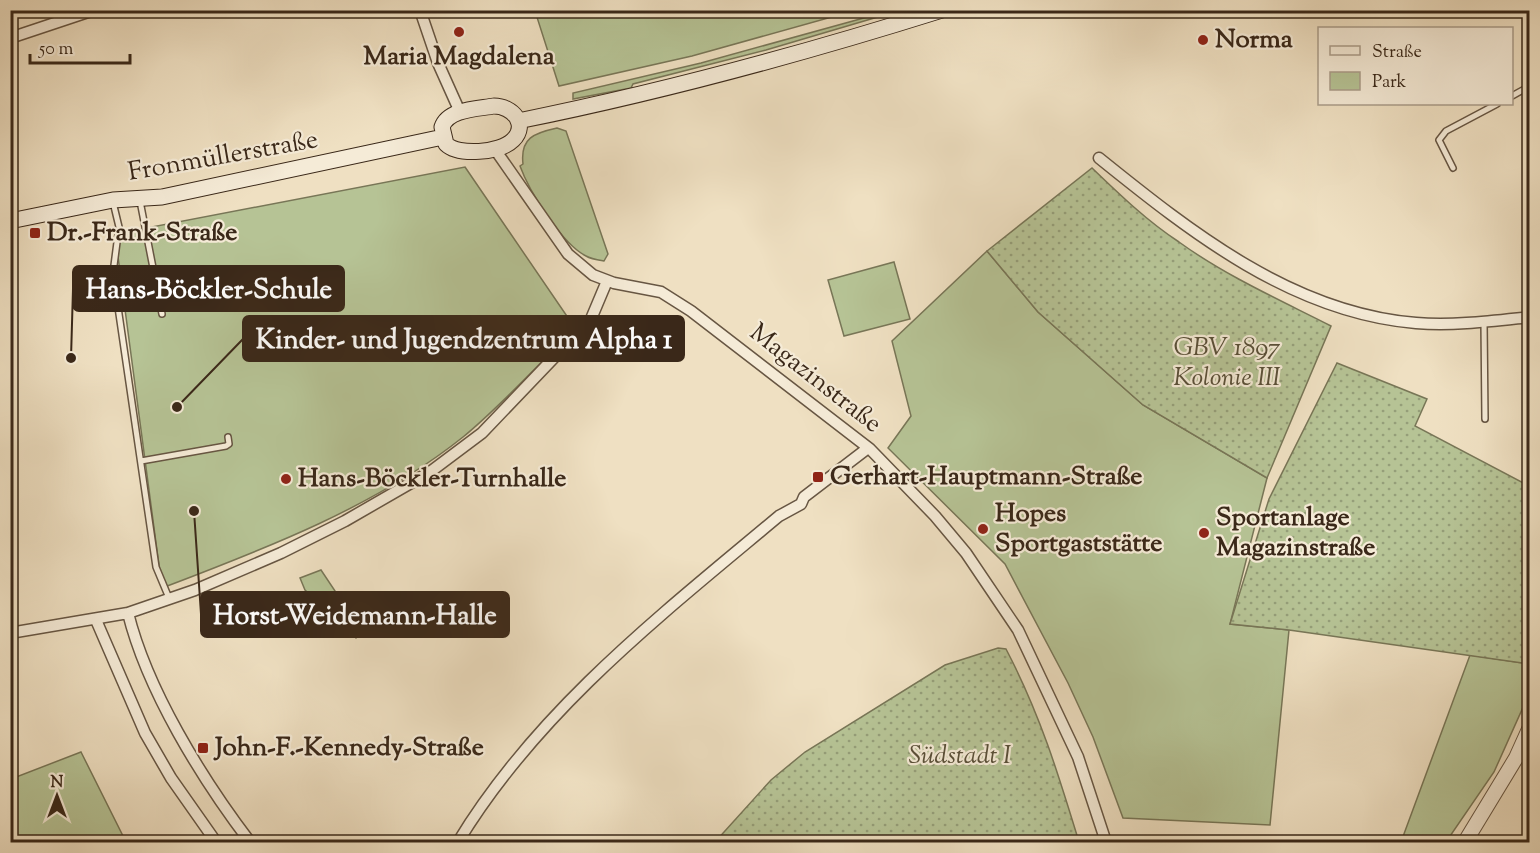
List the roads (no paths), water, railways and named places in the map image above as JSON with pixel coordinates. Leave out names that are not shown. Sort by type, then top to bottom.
[{"type":"main road","points":[[518,121],[697,82],[848,40],[942,10]]},
{"type":"main road","points":[[501,106],[513,111],[518,121],[519,127],[514,139],[495,148],[456,151],[446,144],[442,136],[444,122],[460,112],[501,106]]},
{"type":"main road","name":"Fronmüllerstraße","points":[[10,221],[113,200],[173,195],[442,136]]},
{"type":"street","points":[[10,38],[94,10]]},
{"type":"street","points":[[420,10],[438,63],[460,112]]},
{"type":"street","points":[[1527,10],[1530,17]]},
{"type":"street","name":"Magazinstraße","points":[[495,148],[568,254],[594,275],[607,281],[661,292],[668,296],[768,368],[868,448],[935,516],[966,554],[1017,630],[1078,757],[1106,843]]},
{"type":"street","points":[[1099,158],[1176,220],[1221,251],[1278,282],[1345,310],[1392,320],[1437,324],[1530,317]]},
{"type":"street","points":[[10,633],[128,613],[169,598],[281,553],[345,521],[430,472],[482,433],[591,320],[607,281]]},
{"type":"street","points":[[458,843],[523,751],[588,681],[656,618],[779,516],[801,504],[804,497],[868,448]]},
{"type":"street","points":[[128,613],[143,662],[178,733],[223,807],[250,843]]},
{"type":"street","points":[[96,620],[145,733],[171,778],[216,843]]},
{"type":"street","points":[[1465,843],[1516,758],[1530,727]]},
{"type":"lane","points":[[1513,95],[1530,86]]},
{"type":"lane","points":[[1453,168],[1439,140],[1446,131],[1495,105]]},
{"type":"lane","points":[[140,199],[162,314]]},
{"type":"lane","points":[[113,200],[118,227],[113,273],[156,567],[169,598]]},
{"type":"lane","points":[[1484,322],[1485,419]]},
{"type":"lane","points":[[141,461],[226,446],[229,444],[228,437]]},
{"type":"place","name":"Maria Magdalena","points":[[459,32]]},
{"type":"place","name":"Norma","points":[[1203,40]]},
{"type":"place","name":"Dr.-Frank-Straße","points":[[35,233]]},
{"type":"place","name":"Hans-Böckler-Schule","points":[[71,358]]},
{"type":"place","name":"Kinder- und Jugendzentrum Alpha 1","points":[[177,407]]},
{"type":"place","name":"Gerhart-Hauptmann-Straße","points":[[818,477]]},
{"type":"place","name":"Hans-Böckler-Turnhalle","points":[[286,479]]},
{"type":"place","name":"Horst-Weidemann-Halle","points":[[194,511]]},
{"type":"place","name":"Hopes Sportgaststätte","points":[[983,529]]},
{"type":"place","name":"Sportanlage Magazinstraße","points":[[1204,533]]},
{"type":"place","name":"John-F.-Kennedy-Straße","points":[[203,748]]},
{"type":"park label","name":"GBV 1897 Kolonie III","points":[[1227,363]]},
{"type":"park label","name":"Südstadt I","points":[[960,756]]}]
